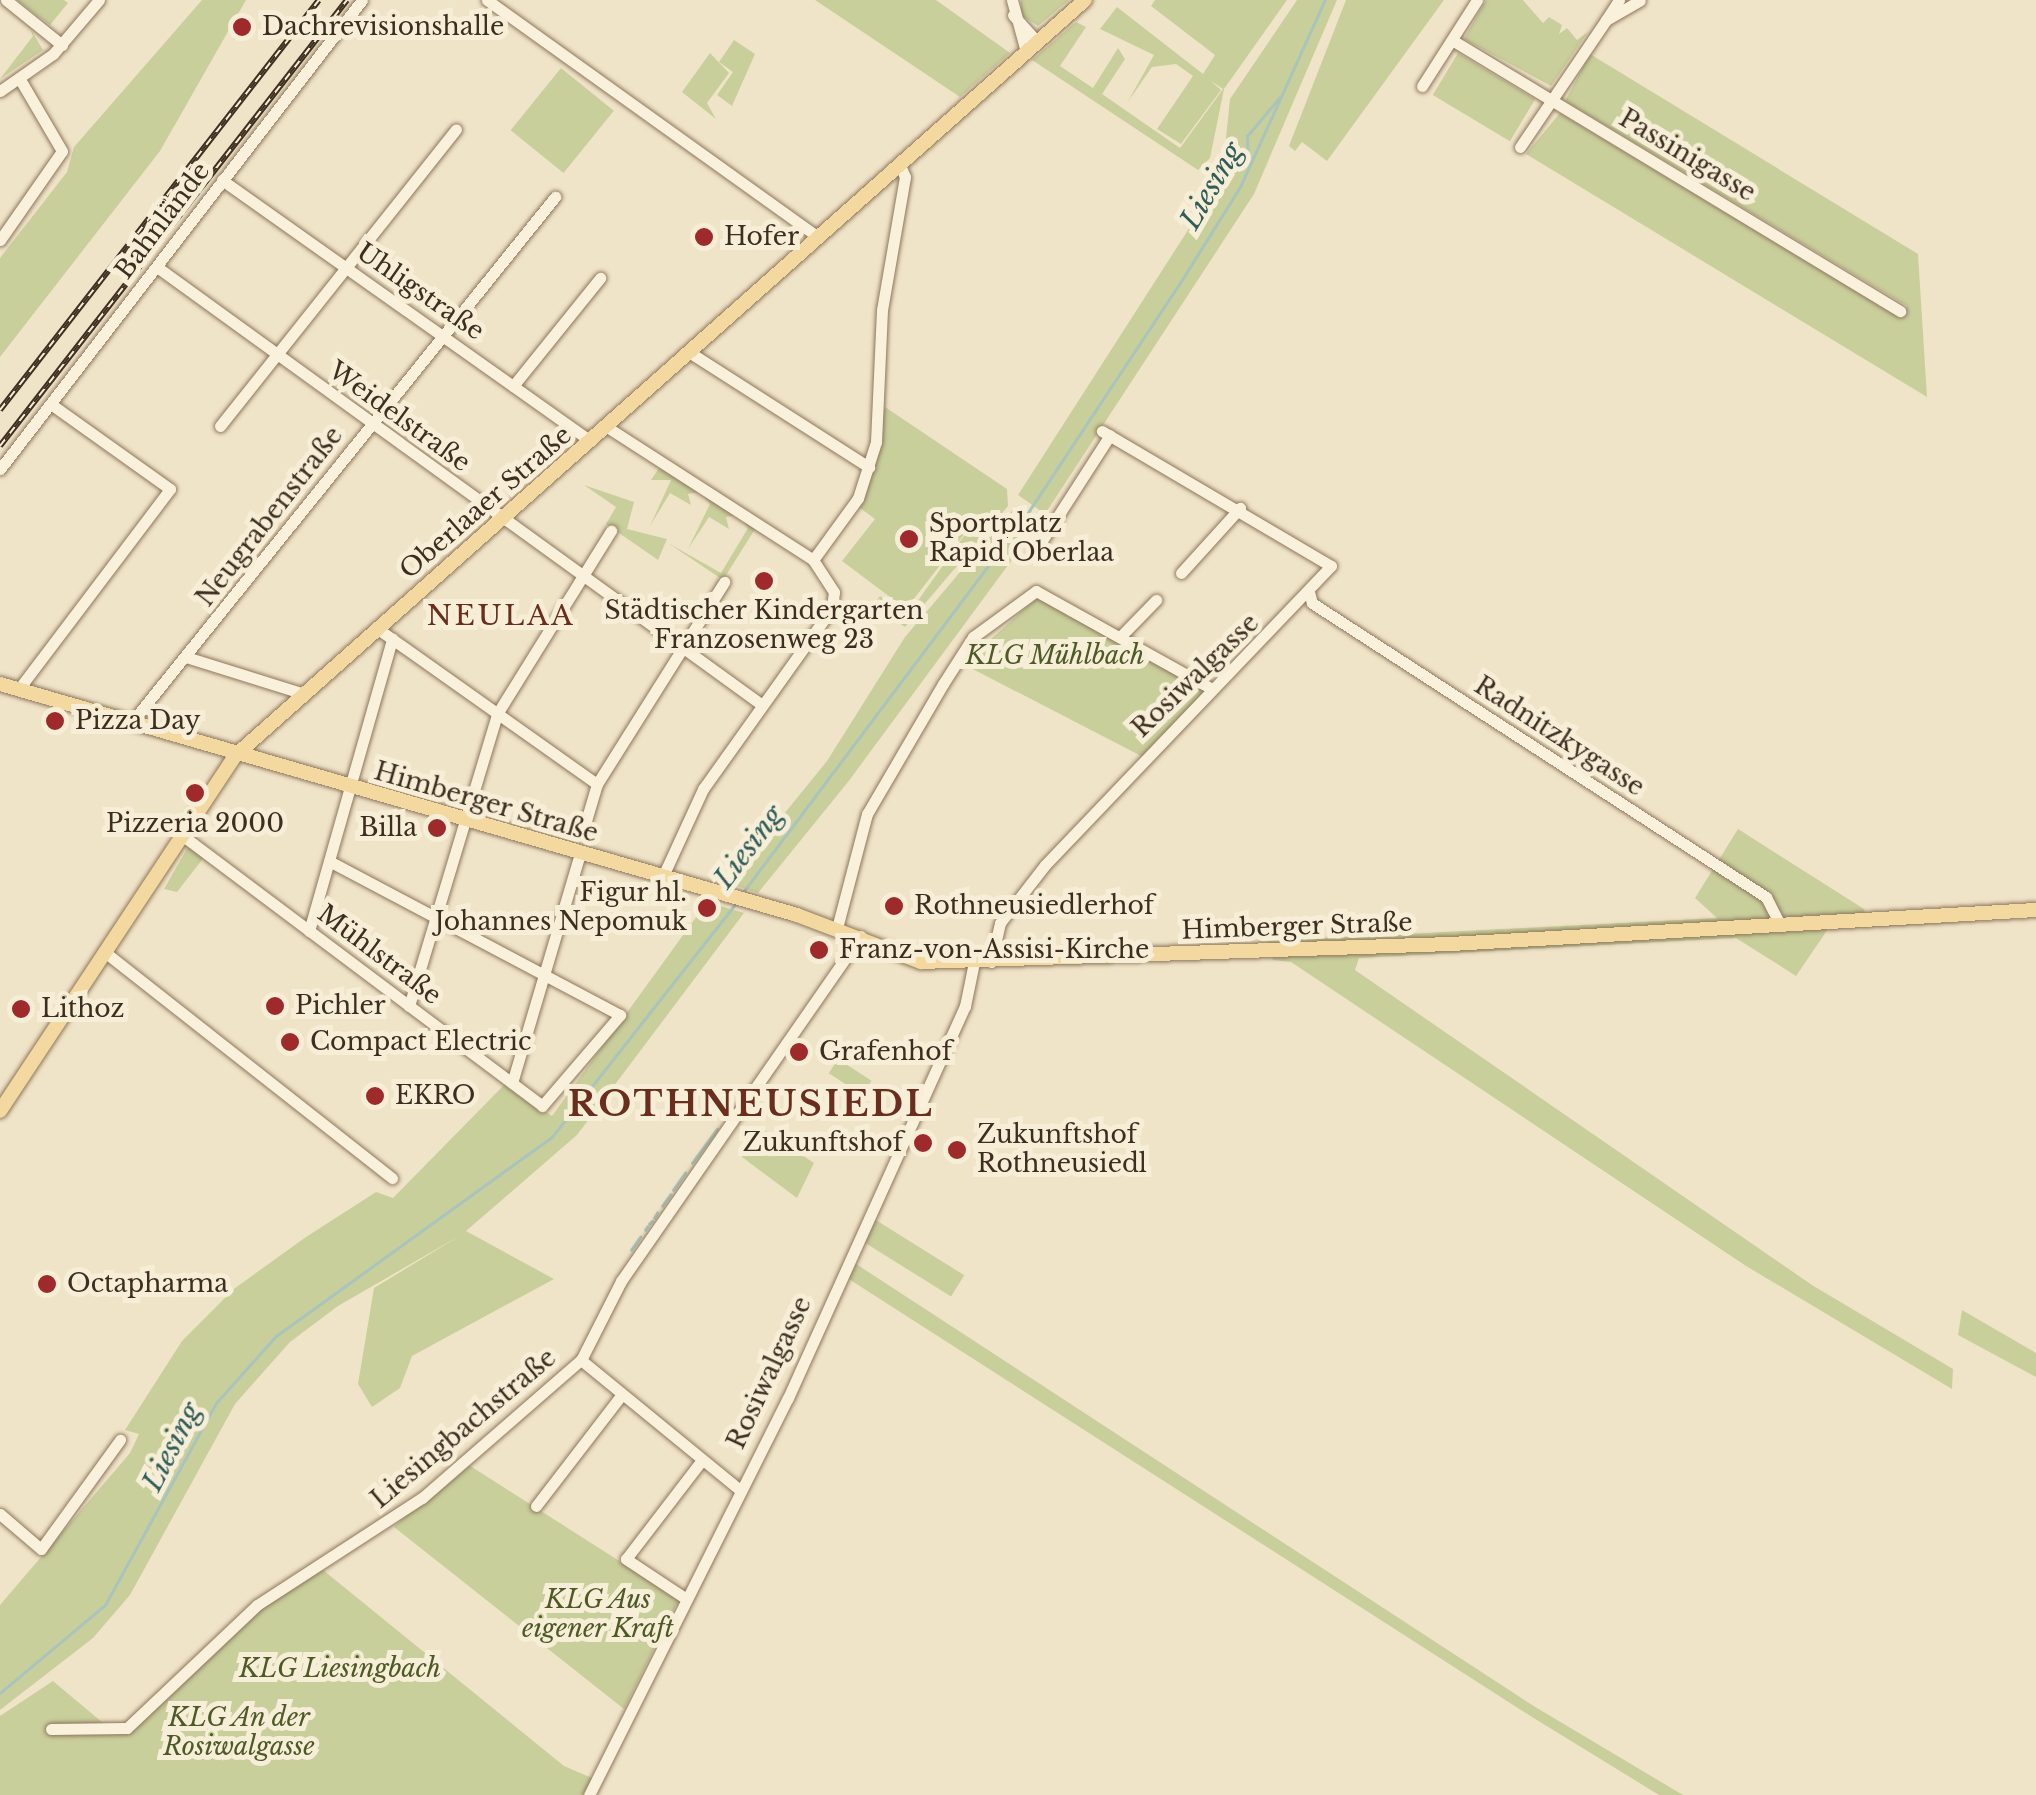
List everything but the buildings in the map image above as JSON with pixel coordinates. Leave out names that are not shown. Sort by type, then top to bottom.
[{"type":"main road","name":"Oberlaaer Straße","points":[[0,1111],[236,756],[1084,0]]},
{"type":"main road","name":"Himberger Straße","points":[[0,684],[236,756],[753,902],[837,928],[915,961],[992,962],[2036,910]]},
{"type":"street","points":[[6,0],[62,45]]},
{"type":"street","points":[[0,91],[21,81],[62,45],[98,0]]},
{"type":"street","name":"Bahnlände","points":[[0,470],[362,0]]},
{"type":"street","points":[[487,0],[818,237]]},
{"type":"street","points":[[1012,0],[1013,15],[1032,47]]},
{"type":"street","points":[[1422,86],[1477,0]]},
{"type":"street","points":[[1520,147],[1618,0]]},
{"type":"street","points":[[1606,20],[1640,0]]},
{"type":"street","name":"Passinigasse","points":[[1452,40],[1900,311]]},
{"type":"street","points":[[0,240],[62,152],[21,81]]},
{"type":"street","points":[[220,426],[456,129]]},
{"type":"street","points":[[812,560],[869,467],[905,177],[899,164]]},
{"type":"street","name":"Uhligstraße","points":[[222,180],[591,441]]},
{"type":"street","name":"Neugrabenstraße","points":[[131,724],[555,198]]},
{"type":"street","name":"Weidelstraße","points":[[157,267],[762,706]]},
{"type":"street","points":[[513,386],[600,278]]},
{"type":"street","points":[[689,352],[869,467]]},
{"type":"street","points":[[18,690],[170,489],[51,404]]},
{"type":"street","points":[[607,427],[812,560],[834,592],[832,608],[703,789],[664,876]]},
{"type":"street","points":[[1034,553],[1106,433],[1240,508],[1181,573]]},
{"type":"street","name":"Rosiwalgasse","points":[[992,962],[1014,903],[1331,566],[1240,508]]},
{"type":"street","points":[[409,1006],[498,714],[611,530]]},
{"type":"street","points":[[584,830],[597,784],[724,582]]},
{"type":"street","points":[[837,928],[867,814],[942,684],[973,637],[1044,588],[1212,689]]},
{"type":"street","name":"Radnitzkygasse","points":[[1310,592],[1312,603],[1766,897],[1780,924]]},
{"type":"street","points":[[1122,635],[1156,600]]},
{"type":"street","points":[[378,629],[597,784]]},
{"type":"street","points":[[310,931],[392,639]]},
{"type":"street","points":[[186,657],[304,694]]},
{"type":"street","name":"Mühlstraße","points":[[183,836],[512,1084],[548,1106],[620,1014],[544,974]]},
{"type":"street","points":[[512,1084],[580,854]]},
{"type":"street","points":[[329,861],[544,974]]},
{"type":"street","name":"Liesingbachstraße","points":[[51,1730],[127,1728],[257,1605],[422,1498],[580,1360],[630,1268],[859,940]]},
{"type":"street","points":[[106,954],[392,1178]]},
{"type":"street","name":"Rosiwalgasse","points":[[589,1795],[740,1490],[965,1006],[974,962]]},
{"type":"street","points":[[580,1360],[620,1397],[740,1490]]},
{"type":"street","points":[[536,1506],[620,1397]]},
{"type":"street","points":[[0,1514],[41,1548],[120,1440]]},
{"type":"street","points":[[685,1598],[626,1559],[702,1460]]},
{"type":"green space","points":[[17,0],[64,0],[68,3],[50,25]]},
{"type":"green space","points":[[202,0],[246,0],[160,151],[0,357],[0,258],[67,172],[74,147]]},
{"type":"green space","points":[[815,0],[936,0],[1010,53],[960,97]]},
{"type":"green space","points":[[1021,0],[1069,0],[1038,26],[1021,15]]},
{"type":"green space","points":[[1155,0],[1287,0],[1224,89],[1210,158],[1198,170],[1032,60],[1076,22],[1086,27],[1060,66],[1093,88],[1118,48],[1125,59],[1102,94],[1180,148],[1223,89],[1211,81],[1221,90],[1181,144],[1157,129],[1193,76],[1176,64],[1152,67],[1127,103],[1154,55],[1100,29],[1117,7],[1203,74],[1215,55],[1151,6]]},
{"type":"green space","points":[[1297,0],[1337,0],[1254,194],[1045,514],[1018,495],[1222,177],[1230,99]]},
{"type":"green space","points":[[1346,0],[1444,0],[1327,161],[1302,142],[1295,151],[1289,146]]},
{"type":"green space","points":[[1486,0],[1523,0],[1543,23],[1549,17],[1562,25],[1559,34],[1567,28],[1577,40],[1588,32],[1551,86],[1464,39]]},
{"type":"green space","points":[[31,30],[43,50],[0,79],[33,36]]},
{"type":"green space","points":[[734,40],[755,54],[732,106],[717,95],[733,72],[719,62]]},
{"type":"green space","points":[[710,53],[729,73],[707,103],[716,119],[682,92]]},
{"type":"green space","points":[[1458,53],[1535,99],[1510,141],[1433,95]]},
{"type":"green space","points":[[1590,54],[1918,254],[1927,397],[1526,154],[1560,113],[1900,318],[1907,306],[1565,101]]},
{"type":"green space","points":[[561,68],[614,111],[564,173],[511,130]]},
{"type":"green space","points":[[885,407],[1007,489],[1008,506],[905,627],[873,605],[880,596],[907,616],[976,519],[906,609],[842,561],[875,519],[856,505]]},
{"type":"green space","points":[[659,468],[699,492],[688,494],[691,505],[670,493],[650,526],[671,480],[651,480]]},
{"type":"green space","points":[[584,485],[634,502],[627,529],[667,539],[658,560],[606,524],[616,507]]},
{"type":"green space","points":[[702,494],[737,515],[726,517],[729,529],[709,517],[688,549],[710,504]]},
{"type":"green space","points":[[1016,506],[1040,522],[848,782],[758,893],[728,883],[827,761],[905,637]]},
{"type":"green space","points":[[740,517],[757,526],[723,580],[668,543],[721,573],[748,528]]},
{"type":"green space","name":"KLG Mühlbach","points":[[1039,596],[1212,694],[1147,759],[963,664]]},
{"type":"green space","points":[[1738,829],[1864,909],[1868,926],[2036,920],[1828,929],[1796,976],[1736,938],[1359,958],[1355,970],[1812,1285],[1953,1369],[1952,1389],[1746,1266],[1291,962],[1273,960],[1268,941],[1717,918],[1695,898]]},
{"type":"green space","points":[[188,847],[205,856],[177,892],[164,889]]},
{"type":"green space","points":[[707,902],[744,913],[577,1135],[466,1231],[554,1279],[412,1356],[400,1388],[372,1407],[358,1384],[374,1288],[461,1235],[338,1306],[290,1342],[235,1404],[130,1595],[93,1638],[0,1710],[0,1605],[130,1453],[139,1434],[125,1430],[182,1341],[235,1288],[306,1237],[376,1192],[393,1198],[505,1084],[552,1116]]},
{"type":"green space","points":[[838,1059],[872,1081],[862,1095],[829,1073]]},
{"type":"green space","points":[[760,1127],[814,1163],[797,1198],[742,1157]]},
{"type":"green space","points":[[871,1217],[964,1275],[951,1296],[858,1238]]},
{"type":"green space","points":[[850,1260],[1532,1705],[1683,1795],[1659,1795],[1532,1717],[844,1276]]},
{"type":"green space","points":[[1962,1310],[2036,1353],[2036,1377],[1958,1335]]},
{"type":"green space","name":"KLG Aus eigener Kraft","points":[[464,1462],[679,1599],[624,1709],[394,1527]]},
{"type":"green space","points":[[323,1570],[564,1766],[592,1778],[586,1795],[0,1795],[0,1716],[53,1681],[115,1733],[275,1596]]},
{"type":"waterway","name":"Liesing","points":[[744,891],[1029,511],[1185,275],[1240,187],[1325,0]]},
{"type":"waterway","points":[[1248,166],[1247,136],[1280,97]]},
{"type":"waterway","name":"Liesing","points":[[0,1693],[105,1605],[216,1403],[276,1336],[552,1137],[737,902]]},
{"type":"waterway","points":[[692,1163],[717,1129]]},
{"type":"waterway","points":[[673,1190],[685,1173]]},
{"type":"waterway","points":[[662,1206],[670,1195]]},
{"type":"waterway","points":[[654,1218],[657,1213]]},
{"type":"waterway","points":[[649,1224],[652,1221]]},
{"type":"waterway","points":[[631,1250],[640,1237]]},
{"type":"railway","points":[[0,410],[319,0]]},
{"type":"railway","points":[[0,446],[347,0]]},
{"type":"place","name":"Dachrevisionshalle","points":[[242,27]]},
{"type":"place","name":"Hofer","points":[[704,237]]},
{"type":"place","name":"Sportplatz Rapid Oberlaa","points":[[909,539]]},
{"type":"place","name":"Städtischer Kindergarten Franzosenweg 23","points":[[764,581]]},
{"type":"place","name":"Pizza Day","points":[[55,721]]},
{"type":"place","name":"Pizzeria 2000","points":[[195,793]]},
{"type":"place","name":"Billa","points":[[437,828]]},
{"type":"place","name":"Rothneusiedlerhof","points":[[894,906]]},
{"type":"place","name":"Figur hl. Johannes Nepomuk","points":[[707,908]]},
{"type":"place","name":"Franz-von-Assisi-Kirche","points":[[819,950]]},
{"type":"place","name":"Pichler","points":[[275,1006]]},
{"type":"place","name":"Lithoz","points":[[21,1009]]},
{"type":"place","name":"Compact Electric","points":[[290,1042]]},
{"type":"place","name":"Grafenhof","points":[[799,1052]]},
{"type":"place","name":"EKRO","points":[[375,1096]]},
{"type":"place","name":"Zukunftshof","points":[[923,1143]]},
{"type":"place","name":"Zukunftshof Rothneusiedl","points":[[957,1150]]},
{"type":"place","name":"Octapharma","points":[[47,1284]]},
{"type":"district","name":"NEULAA","points":[[501,616]]},
{"type":"district","name":"ROTHNEUSIEDL","points":[[751,1104]]},
{"type":"park label","name":"KLG Liesingbach","points":[[340,1669]]},
{"type":"park label","name":"KLG An der Rosiwalgasse","points":[[239,1734]]}]
